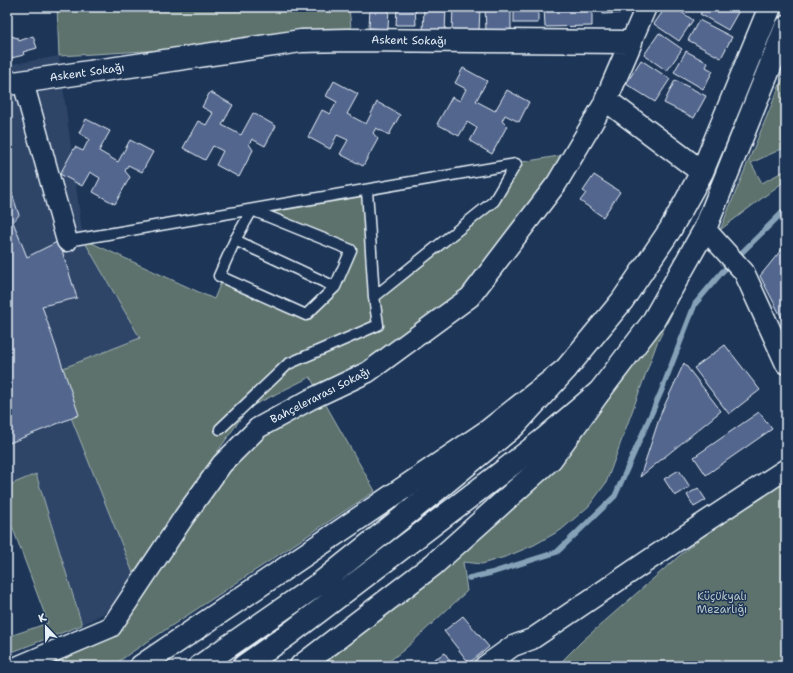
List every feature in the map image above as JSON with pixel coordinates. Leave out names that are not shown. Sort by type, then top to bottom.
[{"type":"main road","points":[[200,666],[323,581],[433,494],[514,426],[566,369],[622,302],[670,230],[702,172],[770,7]]},
{"type":"main road","points":[[301,666],[433,565],[551,459],[600,391],[652,323],[705,229],[786,27]]},
{"type":"main road","name":"Askent Sokağı","points":[[15,83],[301,41],[631,42]]},
{"type":"main road","points":[[631,42],[606,100],[702,172]]},
{"type":"main road","points":[[141,666],[489,430],[566,369]]},
{"type":"main road","points":[[244,666],[289,634],[502,472],[544,439],[600,391]]},
{"type":"street","points":[[631,42],[646,7]]},
{"type":"street","points":[[15,83],[67,241]]},
{"type":"street","name":"Bahçelerarası Sokağı","points":[[19,666],[111,627],[184,517],[222,464],[258,428],[311,399],[368,372],[470,297],[557,183],[606,100]]},
{"type":"street","points":[[705,229],[742,270],[786,364]]},
{"type":"street","points":[[485,666],[513,646],[532,639],[786,469]]},
{"type":"lane","points":[[67,241],[516,164],[494,200],[374,297]]},
{"type":"lane","points":[[220,429],[288,364],[378,325],[374,297],[367,190]]},
{"type":"lane","points":[[252,210],[351,250],[335,287],[306,315],[219,276],[235,240],[252,210]]},
{"type":"lane","points":[[235,240],[335,287]]},
{"type":"shaded area","points":[[59,56],[83,239],[140,338],[54,373],[133,573],[108,611],[82,625],[36,475],[7,486],[7,65]]},
{"type":"green space","points":[[57,7],[349,7],[352,39],[59,56]]},
{"type":"green space","points":[[786,70],[786,147],[751,163],[762,183],[786,170],[786,180],[720,230]]},
{"type":"green space","points":[[577,153],[470,297],[318,391],[310,377],[248,408],[133,573],[53,372],[140,338],[83,239],[214,299],[221,282],[306,315],[335,287],[350,251],[252,210],[362,196],[374,297],[494,201],[516,163]]},
{"type":"green space","points":[[677,303],[657,343],[606,483],[589,506],[561,530],[534,545],[508,556],[482,564],[463,562],[467,591],[405,649],[383,666],[320,666],[487,531],[545,479],[627,376]]},
{"type":"green space","points":[[318,391],[375,491],[113,666],[19,666],[111,627],[258,428]]},
{"type":"green space","points":[[36,474],[82,625],[7,654],[7,637],[48,623],[9,518],[7,518],[7,486]]},
{"type":"green space","name":"Küçükyalı Mezarlığı","points":[[786,480],[786,666],[557,666],[581,642],[703,535]]},
{"type":"building","points":[[370,7],[389,7],[388,29],[369,28]]},
{"type":"building","points":[[397,7],[415,7],[416,25],[396,25]]},
{"type":"building","points":[[424,7],[446,7],[445,34],[423,33]]},
{"type":"building","points":[[453,7],[480,7],[479,32],[452,31]]},
{"type":"building","points":[[485,7],[511,7],[511,30],[486,31]]},
{"type":"building","points":[[514,7],[538,7],[538,23],[514,23]]},
{"type":"building","points":[[544,7],[592,7],[592,26],[545,27]]},
{"type":"building","points":[[603,7],[627,8],[624,13],[603,14]]},
{"type":"building","points":[[666,7],[674,7],[693,20],[679,41],[654,24]]},
{"type":"building","points":[[704,7],[741,7],[728,30],[700,14]]},
{"type":"building","points":[[699,20],[732,37],[721,58],[688,40]]},
{"type":"building","points":[[659,33],[682,49],[667,71],[644,55]]},
{"type":"building","points":[[7,35],[18,38],[19,41],[33,36],[37,48],[23,52],[24,55],[7,59]]},
{"type":"building","points":[[686,51],[708,63],[706,67],[713,71],[703,89],[674,72]]},
{"type":"building","points":[[641,60],[670,79],[655,102],[626,84]]},
{"type":"building","points":[[463,68],[487,81],[476,101],[495,111],[507,90],[529,102],[519,122],[505,115],[502,121],[507,126],[492,154],[470,141],[477,128],[467,122],[459,136],[437,124],[452,97],[460,101],[466,89],[455,83]]},
{"type":"building","points":[[675,80],[706,96],[694,118],[664,103]]},
{"type":"building","points":[[334,81],[358,94],[347,114],[366,124],[377,102],[400,115],[389,135],[376,128],[373,133],[378,139],[363,166],[340,154],[348,140],[337,135],[330,149],[308,137],[322,110],[330,114],[337,102],[326,96]]},
{"type":"building","points":[[210,92],[233,105],[222,125],[241,135],[253,113],[276,126],[265,146],[252,139],[249,144],[253,150],[239,177],[216,165],[223,151],[213,146],[205,160],[183,148],[198,121],[206,125],[213,113],[202,107]]},
{"type":"building","points":[[86,119],[110,131],[99,151],[118,162],[130,140],[153,152],[142,172],[128,165],[125,171],[130,177],[115,204],[93,192],[100,178],[90,172],[82,186],[60,174],[75,147],[83,151],[89,139],[79,133]]},
{"type":"building","points":[[594,175],[620,192],[603,217],[580,201],[586,193],[583,191]]},
{"type":"building","points":[[7,178],[19,215],[13,222],[27,257],[59,241],[77,298],[42,306],[79,415],[7,444]]},
{"type":"building","points":[[786,244],[786,326],[760,276]]},
{"type":"building","points":[[725,345],[760,390],[729,414],[694,368]]},
{"type":"building","points":[[684,363],[721,411],[640,477],[661,413]]},
{"type":"building","points":[[759,412],[772,429],[706,475],[694,457]]},
{"type":"building","points":[[679,470],[690,487],[675,496],[664,479]]},
{"type":"building","points":[[698,488],[706,500],[694,507],[687,495]]},
{"type":"building","points":[[463,616],[489,647],[469,663],[444,631]]},
{"type":"building","points":[[445,653],[453,666],[423,666]]},
{"type":"waterway","points":[[469,578],[491,573],[557,552],[615,496],[661,392],[695,304],[722,272],[786,209]]}]
